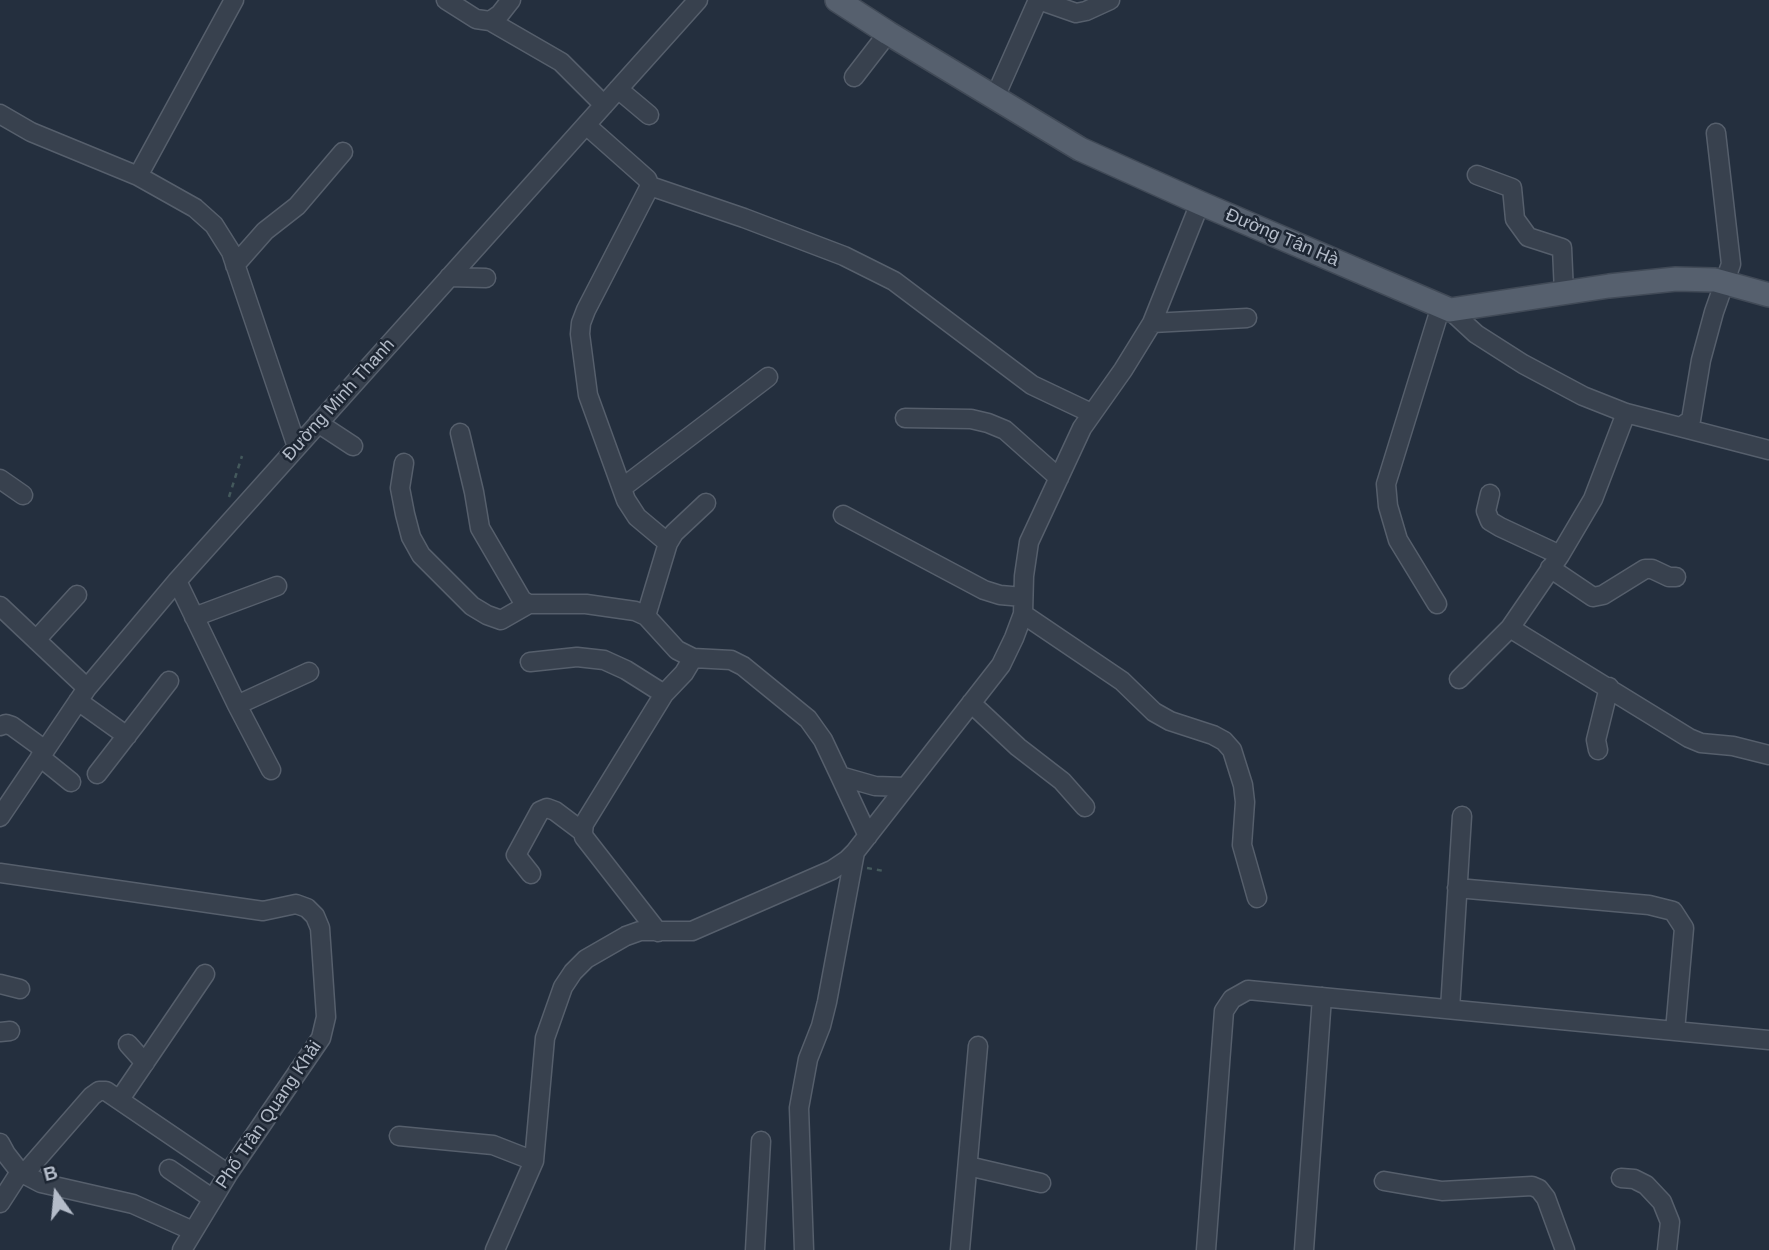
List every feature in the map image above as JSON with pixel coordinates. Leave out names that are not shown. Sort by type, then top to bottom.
[{"type":"main road","name":"Đường Tân Hà","points":[[837,0],[1080,149],[1446,308]]},
{"type":"main road","points":[[1446,308],[1676,279],[1715,280],[1769,295]]},
{"type":"street","points":[[138,176],[234,0]]},
{"type":"street","points":[[446,0],[476,19],[490,21],[561,62],[604,105]]},
{"type":"street","points":[[490,21],[499,15],[511,0]]},
{"type":"street","name":"Đường Minh Thanh","points":[[0,815],[82,694],[177,581],[698,0]]},
{"type":"street","points":[[995,97],[1039,0],[1076,13],[1110,0]]},
{"type":"street","points":[[854,77],[888,33]]},
{"type":"street","points":[[618,89],[649,116]]},
{"type":"street","points":[[0,114],[31,132],[138,176],[195,208],[214,225],[231,252],[297,447]]},
{"type":"street","points":[[586,125],[647,179],[650,187],[581,323],[588,395],[622,488],[637,517],[667,543]]},
{"type":"street","points":[[1682,426],[1691,420],[1701,360],[1731,264],[1716,134]]},
{"type":"street","points":[[235,265],[265,231],[297,206],[343,152]]},
{"type":"street","points":[[1477,175],[1512,188],[1515,219],[1528,237],[1562,248],[1563,293]]},
{"type":"street","points":[[650,187],[744,218],[844,256],[894,281],[1032,385],[1091,413]]},
{"type":"street","points":[[495,1250],[534,1161],[545,1038],[563,987],[573,972],[586,959],[626,936],[640,931],[692,931],[832,870],[855,852],[1000,665],[1014,638],[1023,606],[1025,558],[1030,542],[1091,413],[1123,370],[1152,323],[1200,203]]},
{"type":"street","points":[[449,277],[486,278]]},
{"type":"street","points":[[1437,604],[1398,540],[1388,506],[1386,484],[1446,308],[1476,334],[1523,364],[1583,396],[1626,413],[1769,450]]},
{"type":"street","points":[[1152,323],[1247,318]]},
{"type":"street","points":[[622,488],[768,377]]},
{"type":"street","points":[[1459,679],[1510,628],[1594,499],[1626,413]]},
{"type":"street","points":[[905,418],[971,419],[988,423],[1004,430],[1059,478]]},
{"type":"street","points":[[318,423],[353,446]]},
{"type":"street","points":[[460,433],[480,528],[522,600],[529,604],[586,604],[635,611],[646,616],[677,650],[693,658],[731,660],[743,666],[808,719],[822,740],[868,835]]},
{"type":"street","points":[[404,463],[400,488],[411,537],[421,555],[472,606],[487,615],[501,620],[529,604]]},
{"type":"street","points":[[0,478],[23,495]]},
{"type":"street","points":[[1490,494],[1486,512],[1490,521],[1555,561],[1593,597],[1603,595],[1645,569],[1652,569],[1669,578],[1676,577]]},
{"type":"street","points":[[646,616],[667,543],[706,503]]},
{"type":"street","points":[[843,515],[984,590],[1023,606],[1122,681],[1154,712],[1170,721],[1213,735],[1232,750],[1244,793],[1242,845],[1257,898]]},
{"type":"street","points":[[177,581],[271,770]]},
{"type":"street","points":[[194,617],[277,586]]},
{"type":"street","points":[[36,640],[77,594]]},
{"type":"street","points":[[0,606],[36,640],[82,694],[127,736]]},
{"type":"street","points":[[1510,628],[1609,687],[1660,722],[1701,743],[1733,746],[1769,755]]},
{"type":"street","points":[[530,662],[577,657],[604,660],[626,670],[664,694]]},
{"type":"street","points":[[658,932],[584,837],[584,824],[664,694],[684,673],[693,658]]},
{"type":"street","points":[[237,705],[309,672]]},
{"type":"street","points":[[97,774],[169,681]]},
{"type":"street","points":[[1598,750],[1596,740],[1609,687]]},
{"type":"street","points":[[971,703],[1018,747],[1062,781],[1085,807]]},
{"type":"street","points":[[0,726],[12,726],[71,782]]},
{"type":"street","points":[[840,776],[875,786],[905,788]]},
{"type":"street","points":[[531,874],[516,855],[540,811],[547,808],[555,811],[583,832]]},
{"type":"street","points":[[1450,1009],[1462,816]]},
{"type":"street","points":[[804,1250],[799,1130],[803,1082],[827,1002],[855,852]]},
{"type":"street","name":"Phố Trần Quang Khải","points":[[0,873],[263,911],[296,904],[307,908],[315,916],[320,928],[325,991],[326,1017],[321,1038],[228,1174],[182,1250]]},
{"type":"street","points":[[1457,888],[1649,905],[1674,911],[1684,928],[1675,1031]]},
{"type":"street","points":[[120,1099],[205,974]]},
{"type":"street","points":[[0,984],[20,989]]},
{"type":"street","points":[[1206,1250],[1224,1011],[1232,999],[1248,990],[1769,1040]]},
{"type":"street","points":[[1304,1250],[1322,996]]},
{"type":"street","points":[[128,1044],[145,1062]]},
{"type":"street","points":[[960,1250],[978,1046]]},
{"type":"street","points":[[0,1203],[22,1173],[99,1091],[106,1091],[120,1099],[228,1174]]},
{"type":"street","points":[[399,1136],[493,1145],[534,1161]]},
{"type":"street","points":[[755,1250],[761,1141]]},
{"type":"street","points":[[0,1143],[22,1173],[53,1187],[97,1194],[133,1204],[193,1231]]},
{"type":"street","points":[[968,1166],[1041,1183]]},
{"type":"street","points":[[169,1169],[213,1199]]},
{"type":"street","points":[[1621,1178],[1634,1179],[1646,1185],[1662,1202],[1670,1222],[1668,1250]]},
{"type":"street","points":[[1384,1181],[1442,1191],[1532,1186],[1539,1189],[1546,1198],[1565,1250]]},
{"type":"path","points":[[227,502],[242,456]]}]
